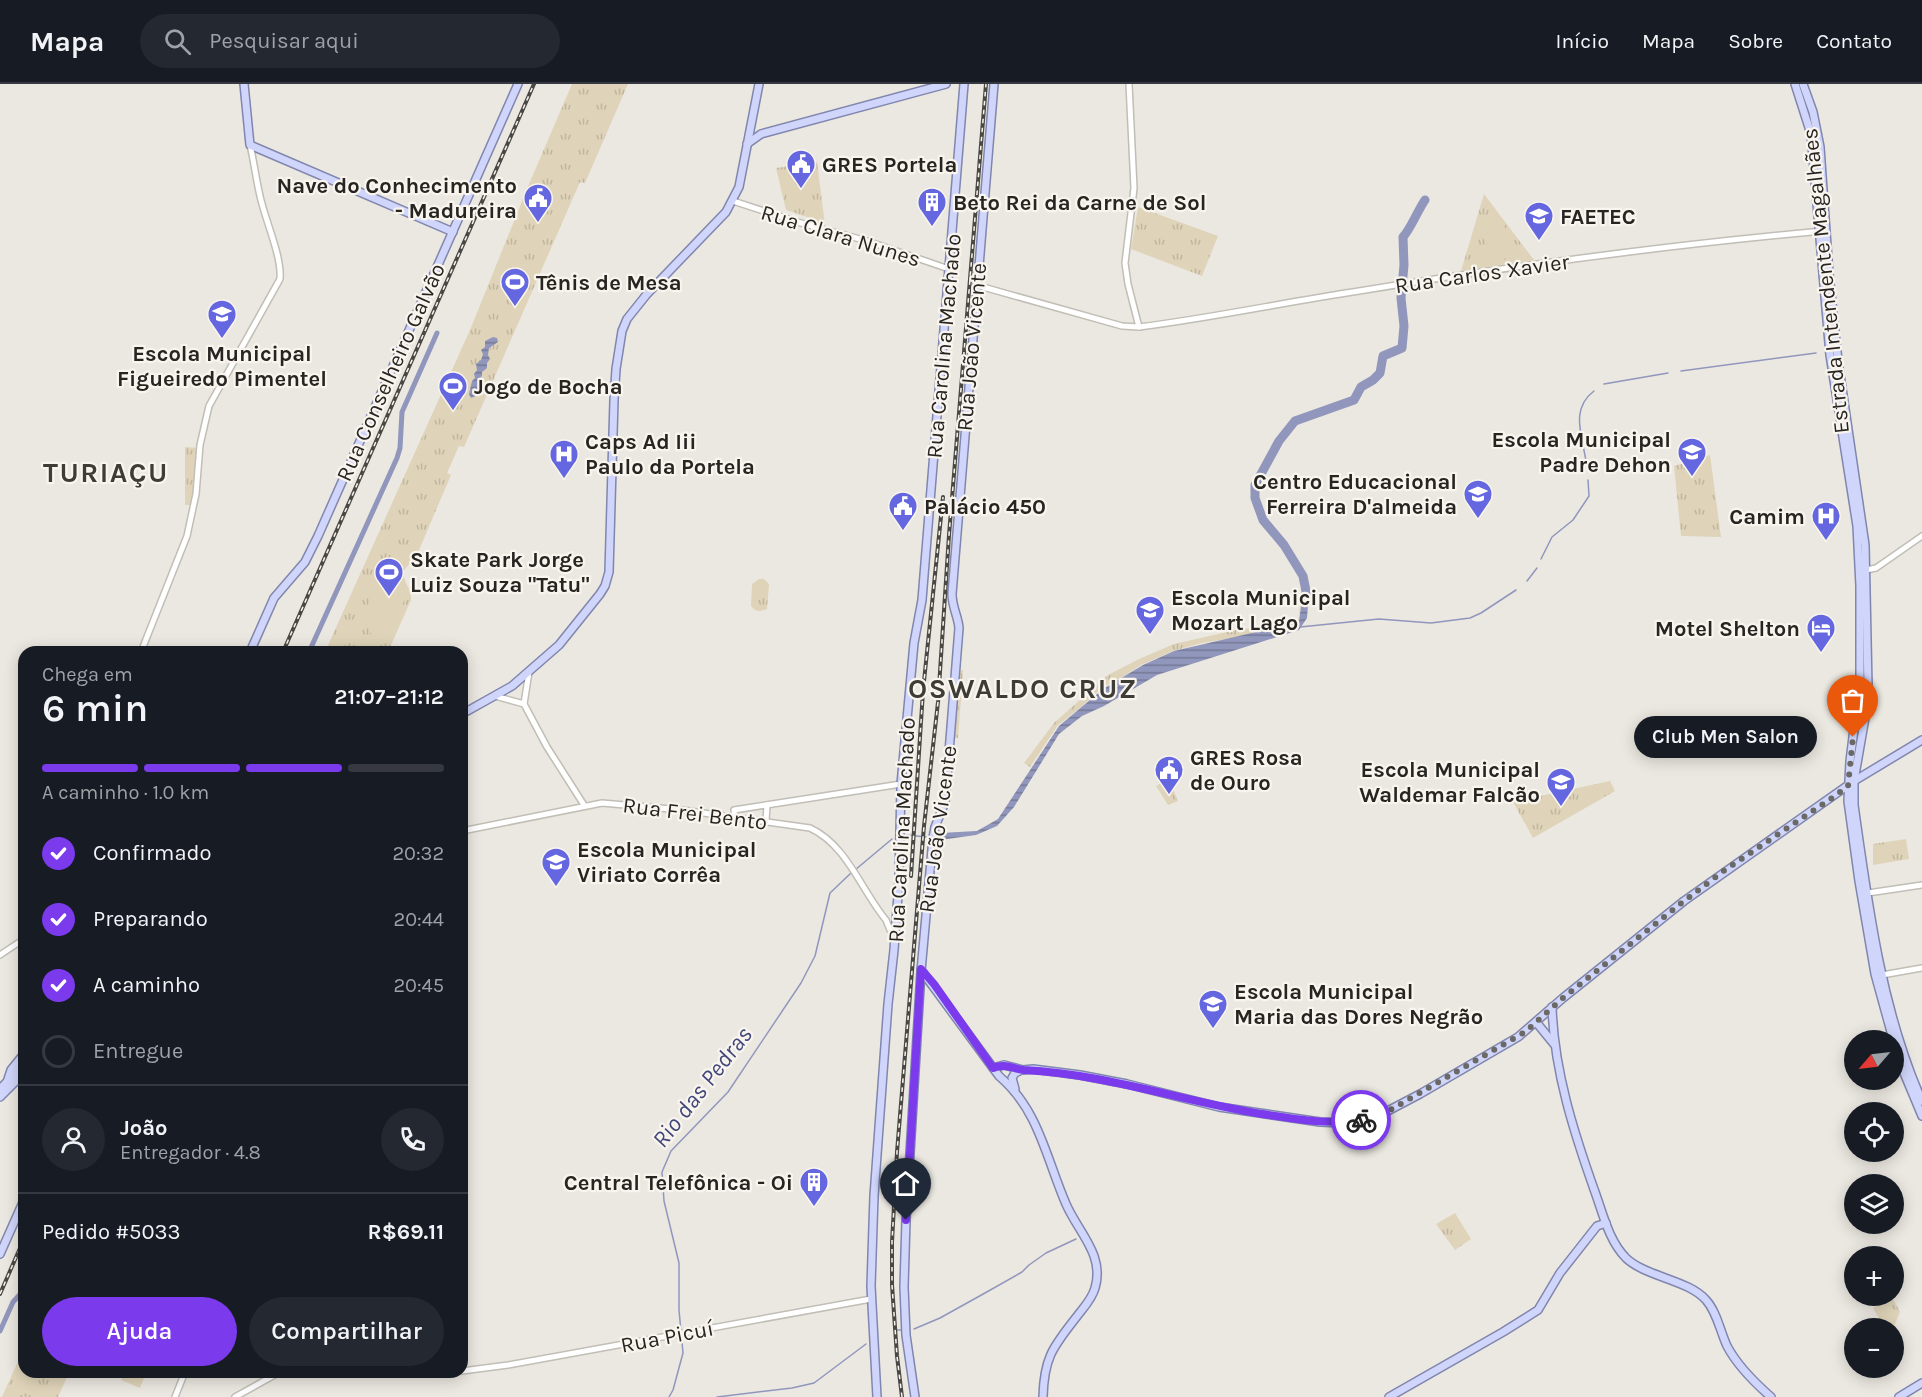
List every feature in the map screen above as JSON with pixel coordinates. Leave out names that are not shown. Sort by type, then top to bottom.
[{"type":"main road","points":[[244,84],[250,144],[453,232]]},
{"type":"main road","name":"Rua Conselheiro Galvão","points":[[253,646],[274,598],[305,562],[318,536],[518,84]]},
{"type":"main road","points":[[468,711],[495,696],[529,672],[559,645],[600,594],[608,578],[614,400],[619,345],[624,324],[647,294],[720,220],[733,201],[738,187],[759,84]]},
{"type":"main road","points":[[747,144],[761,134],[946,84]]},
{"type":"main road","name":"Rua João Vicente","points":[[915,1396],[906,1335],[904,1275],[912,1102],[933,838],[945,802],[959,628],[952,605],[952,594],[994,84]]},
{"type":"main road","name":"Estrada Intendente Magalhães","points":[[1795,84],[1811,134],[1838,361],[1862,517],[1866,570],[1868,686],[1858,759],[1851,784],[1882,975],[1909,1070],[1922,1101]]},
{"type":"main road","name":"Estrada Intendente Magalhães","points":[[1803,84],[1813,112],[1818,137],[1830,355],[1855,511],[1858,550],[1860,680],[1848,801],[1875,974],[1899,1061],[1922,1116]]},
{"type":"main road","name":"Rua Carolina Machado","points":[[877,1397],[871,1299],[871,1248],[888,1004],[895,941],[890,922],[897,915],[901,784],[914,643],[922,600],[962,86]]},
{"type":"main road","points":[[751,122],[761,134]]},
{"type":"main road","points":[[993,1068],[1004,1065],[1023,1070],[1068,1073],[1118,1082],[1219,1107],[1309,1121],[1342,1123],[1385,1113],[1518,1037],[1552,1007],[1725,870],[1851,784],[1922,740]]},
{"type":"main road","points":[[1858,759],[1865,767],[1875,769]]},
{"type":"main road","points":[[1836,795],[1848,801]]},
{"type":"main road","points":[[921,969],[999,1076],[1015,1089]]},
{"type":"main road","points":[[920,984],[939,994]]},
{"type":"main road","points":[[1552,1007],[1554,1044],[1571,1118],[1606,1223],[1617,1245],[1629,1261],[1693,1291],[1707,1301],[1728,1349],[1771,1397]]},
{"type":"main road","points":[[1536,1022],[1554,1044]]},
{"type":"main road","points":[[8,1085],[11,1070],[18,1061]]},
{"type":"main road","points":[[1023,1070],[1013,1075],[1012,1081],[1041,1136],[1065,1202],[1094,1254],[1098,1275],[1092,1297],[1066,1328],[1046,1364],[1043,1375],[1043,1397]]},
{"type":"main road","points":[[0,1097],[18,1075]]},
{"type":"main road","points":[[0,1089],[18,1082]]},
{"type":"main road","points":[[0,1254],[18,1214]]},
{"type":"main road","points":[[1389,1397],[1538,1310],[1560,1273],[1597,1226],[1606,1223]]},
{"type":"main road","points":[[1899,1397],[1922,1383]]},
{"type":"street","points":[[1130,84],[1134,188],[1125,263],[1139,327]]},
{"type":"street","points":[[143,646],[187,536],[196,495],[201,437],[208,406],[279,282],[280,271],[260,196],[250,144]]},
{"type":"street","name":"Rua Clara Nunes","points":[[733,201],[867,241],[949,269]]},
{"type":"street","name":"Rua Carlos Xavier","points":[[976,285],[1122,326],[1139,327],[1404,284],[1679,246],[1822,231]]},
{"type":"street","points":[[1866,570],[1876,568],[1922,536]]},
{"type":"street","points":[[529,672],[524,704],[547,747],[584,805]]},
{"type":"street","points":[[495,696],[524,704]]},
{"type":"street","points":[[735,818],[734,810],[901,784]]},
{"type":"street","name":"Rua Frei Bento","points":[[468,830],[602,802],[800,826],[819,832],[832,843],[890,922]]},
{"type":"street","points":[[766,821],[767,805]]},
{"type":"street","points":[[1868,893],[1922,885]]},
{"type":"street","points":[[0,956],[18,943]]},
{"type":"street","points":[[1882,975],[1922,968]]},
{"type":"street","name":"Rua Picuí","points":[[468,1370],[508,1365],[871,1299]]},
{"type":"street","points":[[175,1397],[182,1378]]},
{"type":"street","points":[[235,1397],[269,1378]]},
{"type":"street","points":[[179,1385],[182,1397]]},
{"type":"green space","points":[[572,84],[628,84],[585,183],[580,182],[464,447],[459,446],[447,473],[451,475],[416,557],[403,571],[411,600],[391,646],[328,646],[470,330]]},
{"type":"green space","name":"GRES Portela","points":[[817,162],[825,225],[786,210],[776,168]]},
{"type":"green space","points":[[1484,194],[1534,260],[1461,271]]},
{"type":"green space","points":[[1138,207],[1218,236],[1202,276],[1131,249]]},
{"type":"green space","points":[[1499,217],[1518,251],[1497,263],[1478,229]]},
{"type":"green space","points":[[185,447],[199,448],[196,484],[191,505],[185,505]]},
{"type":"green space","points":[[1710,455],[1721,537],[1681,536],[1674,466]]},
{"type":"green space","name":"Skate Park Jorge Luiz Souza \"Tatu\"","points":[[401,552],[410,557],[400,565],[397,571],[405,598],[390,636],[379,640],[372,637],[369,628],[363,628],[361,624],[366,608],[377,590],[381,575],[393,566],[397,555]]},
{"type":"green space","points":[[759,579],[764,579],[769,584],[767,609],[760,611],[751,606],[752,584]]},
{"type":"green space","points":[[1301,592],[1305,592],[1306,602],[1298,626],[1264,636],[1202,643],[1173,651],[1141,665],[1103,687],[1058,725],[1030,767],[1024,763],[1054,723],[1108,675],[1174,644],[1240,629],[1276,627],[1293,623],[1299,618]]},
{"type":"green space","points":[[959,670],[963,670],[958,738],[953,738]]},
{"type":"green space","points":[[1610,781],[1615,791],[1533,838],[1513,802]]},
{"type":"green space","name":"GRES Rosa de Ouro","points":[[1170,782],[1178,801],[1168,805],[1156,786]]},
{"type":"green space","points":[[1906,839],[1909,859],[1873,865],[1873,844]]},
{"type":"green space","points":[[1455,1213],[1471,1239],[1455,1250],[1436,1224]]},
{"type":"green space","points":[[1897,1306],[1900,1312],[1898,1318],[1879,1318],[1873,1308]]},
{"type":"green space","points":[[18,1361],[18,1378],[67,1378],[58,1397],[2,1397]]},
{"type":"green space","points":[[122,1378],[144,1378],[140,1388],[121,1380]]},
{"type":"water","points":[[493,337],[497,338],[498,342],[489,348],[490,359],[487,368],[479,379],[476,396],[471,398],[469,394],[477,370],[476,364],[481,360],[483,354],[481,350],[485,347],[485,341]]},
{"type":"water","points":[[1309,591],[1307,618],[1299,630],[1157,675],[1082,716],[1059,734],[1014,807],[997,826],[976,835],[940,840],[940,833],[977,831],[998,819],[1059,726],[1103,689],[1143,665],[1174,651],[1299,622],[1303,592]]},
{"type":"waterway","name":"Rio das Pedras","points":[[1308,601],[1303,576],[1284,545],[1263,520],[1255,498],[1255,485],[1279,441],[1295,421],[1354,400],[1361,387],[1380,373],[1383,356],[1402,348],[1404,326],[1401,298],[1404,265],[1403,237],[1425,200]]},
{"type":"waterway","points":[[312,646],[397,458],[400,448],[402,412],[437,333]]},
{"type":"waterway","points":[[1681,371],[1816,353]]},
{"type":"waterway","points":[[1604,384],[1668,373]]},
{"type":"waterway","points":[[1586,461],[1580,432],[1580,414],[1582,406],[1594,391]]},
{"type":"waterway","points":[[1541,559],[1552,537],[1573,520],[1589,496],[1588,480]]},
{"type":"waterway","points":[[1527,581],[1537,568]]},
{"type":"waterway","points":[[1300,627],[1379,619],[1431,623],[1470,618],[1516,590]]},
{"type":"waterway","name":"Rio das Pedras","points":[[907,835],[926,837]]},
{"type":"waterway","name":"Rio das Pedras","points":[[855,870],[892,839]]},
{"type":"waterway","name":"Rio das Pedras","points":[[669,1397],[683,1353],[679,1310],[679,1263],[664,1201],[662,1172],[671,1151],[728,1092],[801,983],[815,956],[830,893],[851,873]]},
{"type":"waterway","points":[[914,1329],[940,1318],[1022,1272],[1046,1253],[1076,1239]]},
{"type":"waterway","points":[[0,1331],[13,1302],[18,1297]]},
{"type":"waterway","points":[[896,1330],[901,1330]]},
{"type":"waterway","points":[[717,1397],[792,1388],[814,1383],[866,1344]]},
{"type":"railway","points":[[286,646],[534,84]]},
{"type":"railway","points":[[902,1397],[892,1285],[897,1152],[924,826],[938,702],[949,535],[986,84]]},
{"type":"railway","points":[[911,876],[923,691],[943,497]]},
{"type":"railway","points":[[0,1294],[18,1253]]},
{"type":"way so far","points":[[1361,1120],[1385,1113],[1518,1037],[1684,901],[1725,870],[1848,786],[1853,737]]},
{"type":"place","name":"GRES Portela","points":[[801,190]]},
{"type":"place","name":"Nave do Conhecimento - Madureira","points":[[538,224]]},
{"type":"place","name":"Beto Rei da Carne de Sol","points":[[932,228]]},
{"type":"place","name":"FAETEC","points":[[1539,242]]},
{"type":"place","name":"Tênis de Mesa","points":[[515,308]]},
{"type":"place","name":"Escola Municipal Figueiredo Pimentel","points":[[222,340]]},
{"type":"place","name":"Jogo de Bocha","points":[[453,412]]},
{"type":"place","name":"Escola Municipal Padre Dehon","points":[[1692,478]]},
{"type":"place","name":"Caps Ad Iii Paulo da Portela","points":[[564,480]]},
{"type":"place","name":"Centro Educacional Ferreira D'almeida","points":[[1478,520]]},
{"type":"place","name":"Palácio 450","points":[[903,532]]},
{"type":"place","name":"Camim","points":[[1826,542]]},
{"type":"place","name":"Skate Park Jorge Luiz Souza \"Tatu\"","points":[[389,598]]},
{"type":"place","name":"Escola Municipal Mozart Lago","points":[[1150,636]]},
{"type":"place","name":"Motel Shelton","points":[[1821,654]]},
{"type":"place","name":"Club Men Salon","points":[[1853,737]]},
{"type":"place","name":"GRES Rosa de Ouro","points":[[1169,796]]},
{"type":"place","name":"Escola Municipal Waldemar Falcão","points":[[1561,808]]},
{"type":"place","name":"Escola Municipal Viriato Corrêa","points":[[556,888]]},
{"type":"place","name":"Escola Municipal Maria das Dores Negrão","points":[[1213,1030]]},
{"type":"place","name":"Central Telefônica - Oi","points":[[814,1208]]},
{"type":"district","name":"TURIAÇU","points":[[106,472]]},
{"type":"district","name":"OSWALDO CRUZ","points":[[1023,688]]},
{"type":"route","points":[[906,1220],[921,969],[993,1068],[1004,1065],[1023,1070],[1033,1069],[1080,1075],[1219,1107],[1288,1118],[1331,1123],[1361,1120]]}]
